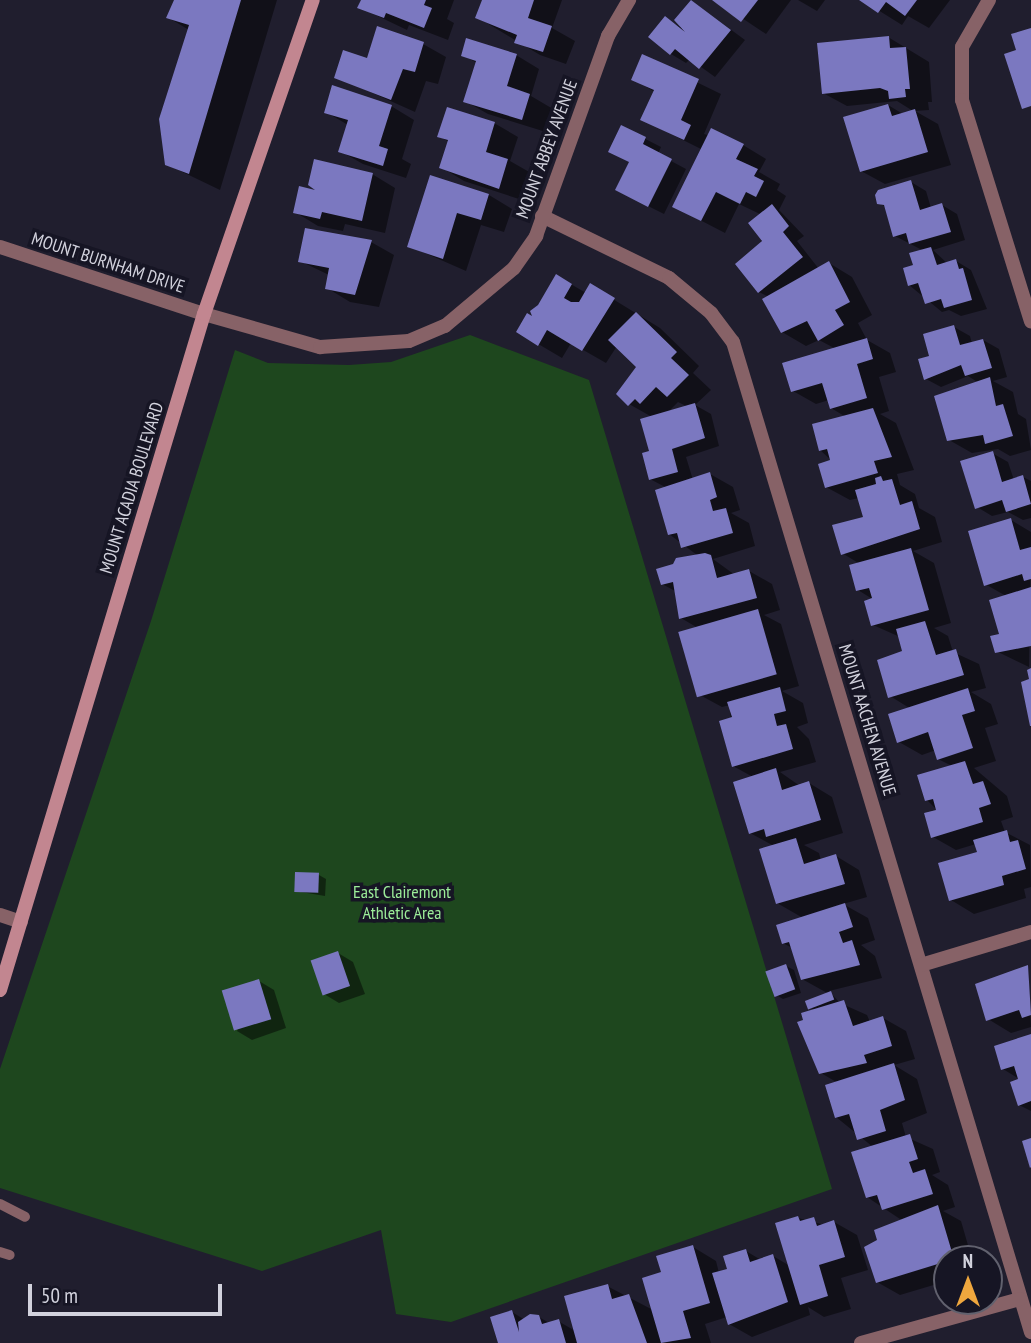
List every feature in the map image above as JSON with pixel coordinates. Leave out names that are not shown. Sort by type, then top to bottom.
[{"type":"main road","name":"MOUNT ACADIA BOULEVARD","points":[[0,990],[204,314],[313,0]]},
{"type":"street","name":"MOUNT ABBEY AVENUE","points":[[204,314],[320,347],[409,341],[445,326],[514,268],[536,236],[608,36],[629,0]]},
{"type":"street","points":[[989,0],[962,47],[962,100],[1031,322]]},
{"type":"street","name":"MOUNT AACHEN AVENUE","points":[[542,216],[669,278],[711,313],[733,342],[1031,1332]]},
{"type":"street","name":"MOUNT BURNHAM DRIVE","points":[[0,247],[204,314]]},
{"type":"street","points":[[0,915],[21,922]]},
{"type":"street","points":[[921,965],[1031,932]]},
{"type":"street","points":[[861,1343],[1020,1299]]},
{"type":"lane","points":[[0,1204],[25,1217]]},
{"type":"green space","name":"East Clairemont Athletic Area","points":[[470,335],[589,380],[832,1189],[451,1322],[396,1314],[381,1230],[262,1271],[0,1188],[0,1069],[151,621],[235,350],[268,363],[349,365],[391,362]]},
{"type":"building","points":[[174,0],[241,0],[189,174],[165,165],[159,119],[189,25],[166,18]]},
{"type":"building","points":[[361,0],[426,0],[424,5],[432,8],[424,28],[386,13],[384,18],[357,8]]},
{"type":"building","points":[[482,0],[534,0],[528,18],[552,26],[543,52],[514,43],[517,35],[475,18]]},
{"type":"building","points":[[691,0],[731,30],[699,69],[675,49],[670,55],[648,37],[665,16],[685,32],[674,20]]},
{"type":"building","points":[[712,0],[758,0],[741,22]]},
{"type":"building","points":[[859,0],[917,0],[905,16],[886,2],[878,13]]},
{"type":"building","points":[[377,26],[424,42],[415,72],[403,69],[391,100],[334,78],[343,50],[367,58]]},
{"type":"building","points":[[1031,28],[1031,106],[1022,109],[1004,54],[1016,50],[1011,34]]},
{"type":"building","points":[[889,36],[890,48],[906,47],[910,89],[905,89],[906,97],[889,99],[888,91],[880,88],[822,94],[817,43]]},
{"type":"building","points":[[466,38],[517,54],[507,86],[530,94],[522,120],[463,102],[476,61],[461,56]]},
{"type":"building","points":[[642,54],[699,79],[681,120],[691,125],[684,140],[640,120],[654,90],[631,80]]},
{"type":"building","points":[[332,85],[392,105],[379,146],[388,149],[383,166],[338,152],[348,120],[324,113]]},
{"type":"building","points":[[888,104],[892,116],[915,109],[928,152],[860,172],[843,117]]},
{"type":"building","points":[[447,107],[495,122],[486,152],[508,159],[499,189],[439,168],[448,140],[437,137]]},
{"type":"building","points":[[621,125],[646,137],[643,144],[672,159],[648,207],[615,190],[629,162],[608,152]]},
{"type":"building","points":[[711,128],[744,144],[736,159],[758,169],[754,176],[764,181],[756,197],[746,192],[740,204],[716,192],[701,221],[672,207]]},
{"type":"building","points":[[314,159],[373,173],[362,221],[322,212],[320,219],[293,213],[299,186],[315,190],[308,185]]},
{"type":"building","points":[[430,175],[489,194],[481,220],[457,213],[443,259],[407,247]]},
{"type":"building","points":[[911,180],[920,210],[942,203],[951,232],[909,244],[906,233],[893,237],[884,205],[877,204],[875,195],[878,190]]},
{"type":"building","points":[[772,204],[789,226],[783,232],[803,257],[758,293],[735,264],[762,241],[748,223]]},
{"type":"building","points":[[305,228],[372,240],[355,295],[325,289],[329,268],[298,262]]},
{"type":"building","points":[[931,247],[937,265],[956,259],[959,269],[963,268],[972,300],[944,308],[941,299],[925,304],[918,283],[908,286],[903,268],[913,265],[909,253]]},
{"type":"building","points":[[829,261],[850,302],[835,310],[844,325],[818,341],[807,321],[781,333],[762,299]]},
{"type":"building","points":[[556,274],[572,284],[564,298],[571,302],[579,302],[590,283],[615,298],[582,351],[547,330],[538,346],[516,332],[527,313],[532,316],[530,311],[538,305]]},
{"type":"building","points":[[636,312],[677,352],[671,358],[689,375],[667,397],[656,387],[640,404],[635,399],[628,406],[616,394],[636,367],[608,340]]},
{"type":"building","points":[[954,325],[960,345],[983,339],[992,368],[965,376],[961,365],[924,380],[918,359],[929,356],[923,334]]},
{"type":"building","points":[[867,338],[873,359],[857,364],[867,398],[830,409],[822,383],[791,392],[782,363]]},
{"type":"building","points":[[990,377],[996,406],[1003,404],[1013,436],[985,444],[983,435],[947,441],[934,396]]},
{"type":"building","points":[[695,403],[705,438],[672,449],[678,472],[649,480],[642,453],[649,451],[640,419]]},
{"type":"building","points":[[873,408],[892,457],[874,461],[878,473],[825,488],[818,464],[830,460],[827,449],[819,451],[812,424]]},
{"type":"building","points":[[993,451],[1002,482],[1023,475],[1031,504],[1006,512],[1002,500],[975,509],[960,461]]},
{"type":"building","points":[[710,472],[717,497],[710,500],[713,511],[726,508],[733,533],[681,548],[677,533],[668,535],[655,490]]},
{"type":"building","points":[[881,476],[883,481],[892,479],[900,505],[912,501],[920,529],[841,555],[832,525],[863,517],[855,490],[876,484],[875,478]]},
{"type":"building","points":[[1011,518],[1020,550],[1031,547],[1031,579],[1024,581],[1022,574],[984,586],[968,531]]},
{"type":"building","points":[[911,548],[929,610],[871,626],[864,601],[872,598],[869,588],[856,591],[849,565]]},
{"type":"building","points":[[705,553],[711,555],[717,578],[749,569],[757,598],[679,619],[673,582],[661,585],[656,569],[673,564],[676,558]]},
{"type":"building","points":[[1031,587],[1031,646],[995,653],[990,636],[999,634],[989,600]]},
{"type":"building","points":[[758,609],[777,674],[697,697],[678,632]]},
{"type":"building","points":[[925,621],[936,655],[956,649],[964,675],[888,698],[877,660],[902,651],[896,629]]},
{"type":"building","points":[[1031,668],[1030,726],[1021,682],[1029,679],[1027,670]]},
{"type":"building","points":[[780,687],[786,711],[774,714],[777,726],[786,724],[793,749],[732,767],[719,721],[732,717],[727,702]]},
{"type":"building","points":[[968,688],[975,711],[962,715],[973,748],[937,760],[928,732],[897,743],[888,714]]},
{"type":"building","points":[[965,761],[973,784],[983,781],[991,804],[979,808],[983,822],[931,838],[924,813],[936,810],[933,799],[925,801],[917,775]]},
{"type":"building","points":[[776,768],[782,790],[809,781],[821,820],[766,837],[764,829],[749,834],[733,782]]},
{"type":"building","points":[[1007,830],[1010,842],[1018,840],[1026,869],[1002,876],[1004,885],[949,901],[938,863],[977,852],[973,840]]},
{"type":"building","points":[[796,838],[804,864],[836,854],[845,884],[776,904],[759,849]]},
{"type":"building","points":[[295,872],[319,873],[318,893],[294,892]]},
{"type":"building","points":[[845,903],[853,927],[839,932],[843,943],[852,940],[860,965],[801,980],[789,942],[782,944],[776,925]]},
{"type":"building","points":[[338,951],[350,986],[323,995],[311,960]]},
{"type":"building","points":[[786,964],[795,989],[775,997],[765,972]]},
{"type":"building","points":[[1028,965],[1031,1015],[1022,1018],[1019,1010],[986,1021],[975,984]]},
{"type":"building","points":[[259,979],[271,1019],[234,1031],[222,990]]},
{"type":"building","points":[[831,991],[834,999],[808,1009],[805,1001]]},
{"type":"building","points":[[844,1000],[853,1026],[883,1016],[892,1046],[864,1055],[867,1063],[819,1074],[797,1022],[803,1020],[801,1013]]},
{"type":"building","points":[[1031,1034],[1031,1101],[1018,1106],[1010,1082],[1018,1079],[1014,1066],[1001,1070],[994,1046]]},
{"type":"building","points":[[894,1063],[905,1100],[880,1110],[886,1131],[857,1140],[849,1114],[835,1118],[825,1085]]},
{"type":"building","points":[[910,1134],[918,1159],[909,1162],[913,1173],[925,1169],[933,1194],[882,1210],[877,1195],[866,1198],[851,1152]]},
{"type":"building","points":[[1031,1138],[1031,1167],[1030,1168],[1022,1141]]},
{"type":"building","points":[[938,1205],[950,1245],[933,1245],[933,1265],[876,1283],[864,1247],[877,1240],[874,1230]]},
{"type":"building","points":[[798,1216],[800,1221],[814,1217],[817,1226],[834,1220],[845,1257],[819,1265],[828,1296],[800,1305],[775,1223]]},
{"type":"building","points":[[693,1245],[710,1303],[683,1311],[691,1338],[661,1343],[642,1278],[661,1272],[656,1256]]},
{"type":"building","points":[[746,1249],[750,1262],[773,1254],[788,1302],[728,1325],[712,1273],[727,1269],[723,1256]]},
{"type":"building","points":[[608,1284],[612,1299],[629,1294],[647,1343],[577,1343],[564,1296]]},
{"type":"building","points":[[512,1310],[519,1332],[518,1322],[530,1314],[539,1315],[542,1324],[559,1319],[566,1343],[498,1343],[490,1317]]}]
